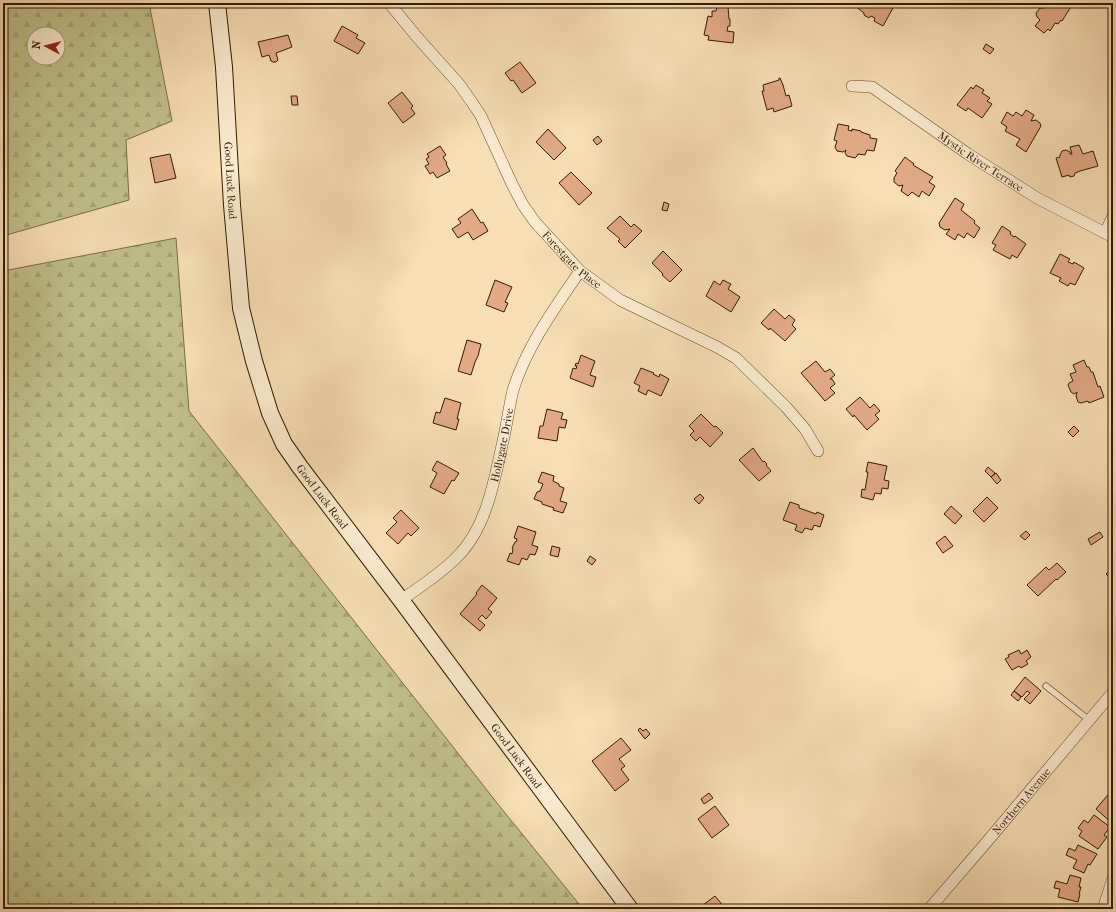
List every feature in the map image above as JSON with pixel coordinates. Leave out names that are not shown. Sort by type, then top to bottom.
[{"type":"street","name":"Good Luck Road","points":[[217,3],[224,67],[231,190],[241,308],[254,361],[270,413],[284,444],[630,909]]},
{"type":"street","name":"Forestgate Place","points":[[389,3],[459,84],[481,116],[523,205],[535,222],[580,271],[620,300],[717,347],[736,358],[786,407],[805,429],[818,451]]},
{"type":"street","name":"Mystic River Terrace","points":[[852,86],[872,87],[968,154],[1037,198],[1109,235]]},
{"type":"street","points":[[1109,235],[1113,216]]},
{"type":"street","name":"Hollygate Drive","points":[[401,600],[423,586],[457,557],[477,529],[492,491],[513,392],[518,377],[545,322],[580,271]]},
{"type":"street","name":"Northern Avenue","points":[[929,909],[1113,692]]},
{"type":"street","points":[[1103,909],[1112,885]]},
{"type":"lane","points":[[1046,686],[1089,720]]},
{"type":"green space","points":[[3,3],[149,3],[172,121],[126,140],[129,200],[3,236]]},
{"type":"green space","points":[[176,238],[189,411],[501,808],[583,909],[3,909],[3,271]]},
{"type":"building","points":[[856,3],[891,3],[889,6],[893,8],[883,26],[874,21],[875,18],[871,16],[869,18],[864,15],[864,13],[854,5]]},
{"type":"building","points":[[1041,3],[1071,3],[1072,5],[1062,21],[1061,20],[1058,24],[1055,23],[1050,31],[1048,29],[1044,33],[1035,26],[1040,20],[1036,13],[1040,8],[1044,8],[1041,6]]},
{"type":"building","points":[[717,6],[728,7],[730,26],[728,26],[727,31],[734,32],[733,43],[708,40],[709,36],[704,35],[708,16],[712,17],[712,11],[716,11]]},
{"type":"building","points":[[342,26],[358,35],[356,38],[365,43],[358,54],[334,41]]},
{"type":"building","points":[[288,35],[292,47],[276,53],[278,60],[276,62],[271,61],[269,55],[262,57],[258,42]]},
{"type":"building","points":[[986,44],[994,49],[990,54],[983,49]]},
{"type":"building","points":[[520,62],[536,83],[522,93],[513,80],[511,81],[505,73]]},
{"type":"building","points":[[779,78],[786,96],[789,95],[792,106],[774,112],[773,108],[767,110],[762,91],[764,91],[763,85],[779,80]]},
{"type":"building","points":[[976,85],[984,90],[982,93],[990,98],[987,101],[992,104],[982,118],[968,108],[966,111],[957,105],[971,87],[973,89]]},
{"type":"building","points":[[402,92],[413,106],[411,108],[415,114],[403,123],[388,103]]},
{"type":"building","points":[[291,96],[297,96],[298,105],[292,105]]},
{"type":"building","points":[[1026,110],[1034,115],[1031,121],[1036,120],[1041,126],[1026,152],[1016,145],[1020,139],[1005,131],[1007,127],[1001,123],[1007,112],[1013,116],[1016,112],[1022,116]]},
{"type":"building","points":[[838,124],[849,126],[848,130],[852,131],[852,129],[861,131],[870,135],[870,138],[877,139],[874,151],[867,150],[865,155],[858,154],[855,158],[847,156],[845,153],[846,150],[843,152],[837,151],[835,147],[837,141],[834,140]]},
{"type":"building","points":[[548,129],[566,148],[554,160],[536,142]]},
{"type":"building","points":[[598,136],[602,141],[597,145],[593,140]]},
{"type":"building","points":[[1079,145],[1083,154],[1093,151],[1098,166],[1075,173],[1074,176],[1070,177],[1069,175],[1062,177],[1056,158],[1060,157],[1062,151],[1066,150],[1072,154],[1070,147]]},
{"type":"building","points":[[440,146],[446,155],[443,157],[450,171],[437,178],[433,172],[430,174],[425,166],[429,164],[426,159],[429,157],[427,154]]},
{"type":"building","points":[[170,154],[176,178],[155,183],[150,158]]},
{"type":"building","points":[[905,157],[914,164],[913,165],[933,177],[929,182],[935,186],[929,196],[922,191],[919,197],[912,192],[908,196],[901,191],[903,185],[899,186],[894,182],[894,178],[897,173],[895,171]]},
{"type":"building","points":[[571,172],[592,193],[579,205],[559,183]]},
{"type":"building","points":[[955,198],[964,204],[961,210],[975,221],[974,223],[980,228],[974,238],[967,233],[964,238],[958,234],[955,240],[946,234],[950,229],[945,230],[940,227],[939,223]]},
{"type":"building","points":[[664,202],[669,204],[667,211],[662,210]]},
{"type":"building","points":[[472,209],[481,223],[483,222],[488,231],[473,240],[468,232],[458,238],[452,229],[461,223],[458,219]]},
{"type":"building","points":[[620,216],[631,227],[634,224],[642,231],[625,248],[618,241],[620,239],[607,228]]},
{"type":"building","points":[[1002,226],[1011,232],[1010,234],[1014,237],[1015,236],[1026,244],[1017,258],[1012,255],[1010,259],[993,250],[996,245],[992,243]]},
{"type":"building","points":[[663,251],[682,270],[670,282],[652,263]]},
{"type":"building","points":[[1060,254],[1070,259],[1068,262],[1073,264],[1074,262],[1084,268],[1075,285],[1070,283],[1068,286],[1059,281],[1061,278],[1050,273]]},
{"type":"building","points":[[495,280],[512,287],[505,302],[508,303],[504,312],[486,305]]},
{"type":"building","points":[[723,280],[731,284],[728,289],[740,297],[731,312],[706,296],[714,281],[720,285]]},
{"type":"building","points":[[774,309],[785,319],[789,315],[795,320],[792,325],[796,329],[785,341],[770,328],[769,330],[761,323]]},
{"type":"building","points":[[467,340],[481,344],[471,375],[458,371]]},
{"type":"building","points":[[581,355],[595,361],[590,375],[596,377],[593,387],[570,378],[573,368],[576,369],[576,363],[578,364]]},
{"type":"building","points":[[1084,360],[1087,367],[1089,367],[1091,372],[1093,372],[1098,387],[1100,386],[1104,397],[1089,403],[1088,401],[1081,403],[1078,402],[1076,396],[1077,392],[1074,394],[1071,392],[1068,385],[1073,381],[1070,374],[1076,372],[1073,365]]},
{"type":"building","points":[[816,361],[825,372],[830,369],[835,375],[830,379],[832,379],[835,384],[830,388],[835,393],[825,401],[801,373]]},
{"type":"building","points":[[641,368],[654,373],[653,374],[659,377],[660,374],[669,379],[661,396],[648,390],[646,395],[638,391],[640,386],[634,383]]},
{"type":"building","points":[[860,397],[870,408],[874,404],[880,411],[875,415],[879,419],[867,430],[854,415],[853,417],[846,409]]},
{"type":"building","points":[[445,398],[461,403],[456,430],[433,423],[436,412],[440,413]]},
{"type":"building","points":[[547,409],[563,413],[561,419],[567,420],[565,428],[559,427],[557,441],[538,438],[540,426],[543,426]]},
{"type":"building","points":[[701,414],[714,427],[716,426],[723,433],[710,447],[700,437],[696,441],[690,435],[694,431],[689,426]]},
{"type":"building","points":[[1074,426],[1079,431],[1073,437],[1068,432]]},
{"type":"building","points":[[753,448],[771,471],[759,481],[739,460]]},
{"type":"building","points":[[437,461],[459,473],[454,481],[452,480],[444,494],[430,487],[437,473],[432,470]]},
{"type":"building","points":[[868,462],[887,466],[884,480],[889,481],[888,489],[882,488],[881,494],[875,493],[873,500],[861,497],[862,489],[865,490]]},
{"type":"building","points":[[988,467],[995,473],[991,477],[985,471]]},
{"type":"building","points":[[542,472],[554,476],[553,481],[564,488],[560,501],[567,503],[563,513],[553,510],[554,508],[542,504],[542,502],[534,499],[543,484],[538,482]]},
{"type":"building","points":[[996,473],[1001,480],[997,484],[991,477]]},
{"type":"building","points":[[700,494],[704,498],[699,504],[694,499]]},
{"type":"building","points":[[987,497],[998,508],[984,522],[973,511]]},
{"type":"building","points":[[790,502],[799,505],[799,508],[824,515],[820,527],[814,525],[812,530],[805,528],[802,533],[795,530],[797,525],[783,520]]},
{"type":"building","points":[[951,506],[962,516],[955,524],[944,514]]},
{"type":"building","points":[[401,510],[419,528],[411,536],[408,533],[398,544],[386,533],[397,522],[393,518]]},
{"type":"building","points":[[518,526],[536,532],[532,545],[538,547],[535,555],[530,554],[527,560],[522,558],[519,565],[507,561],[510,553],[512,554],[512,548],[517,539],[514,538]]},
{"type":"building","points":[[1026,531],[1030,535],[1025,540],[1020,536]]},
{"type":"building","points":[[1100,532],[1103,537],[1091,545],[1088,539]]},
{"type":"building","points":[[945,536],[953,546],[943,553],[936,543]]},
{"type":"building","points":[[552,546],[560,548],[558,557],[550,555]]},
{"type":"building","points":[[590,556],[596,560],[592,565],[587,561]]},
{"type":"building","points":[[1057,563],[1066,572],[1038,596],[1027,585],[1046,567],[1049,570]]},
{"type":"building","points":[[1113,567],[1113,581],[1106,574]]},
{"type":"building","points":[[482,585],[497,598],[488,609],[492,612],[486,619],[482,615],[478,619],[485,625],[480,631],[460,614],[477,594],[476,593]]},
{"type":"building","points":[[1019,650],[1021,654],[1027,650],[1031,657],[1026,661],[1028,664],[1021,668],[1019,666],[1012,670],[1005,659],[1009,657],[1008,655]]},
{"type":"building","points":[[1025,677],[1041,691],[1030,704],[1024,699],[1030,693],[1027,691],[1022,697],[1014,691]]},
{"type":"building","points":[[1014,691],[1021,697],[1018,701],[1011,695]]},
{"type":"building","points":[[640,728],[643,731],[646,729],[650,734],[645,739],[638,730]]},
{"type":"building","points":[[621,738],[631,750],[619,759],[625,766],[621,769],[629,780],[615,791],[592,761]]},
{"type":"building","points":[[1112,790],[1113,792],[1113,824],[1096,809]]},
{"type":"building","points":[[709,793],[713,798],[704,804],[701,799]]},
{"type":"building","points":[[715,806],[729,825],[712,838],[698,819]]},
{"type":"building","points":[[1094,815],[1110,827],[1104,835],[1107,837],[1098,849],[1079,836],[1082,831],[1078,828],[1084,820],[1088,823]]},
{"type":"building","points":[[1078,845],[1097,854],[1090,865],[1088,864],[1084,873],[1073,868],[1077,860],[1066,855],[1069,848],[1075,851]]},
{"type":"building","points":[[1070,875],[1081,878],[1078,902],[1058,897],[1060,889],[1054,888],[1056,881],[1067,884]]},
{"type":"building","points":[[715,896],[725,908],[730,905],[733,909],[699,908]]}]
